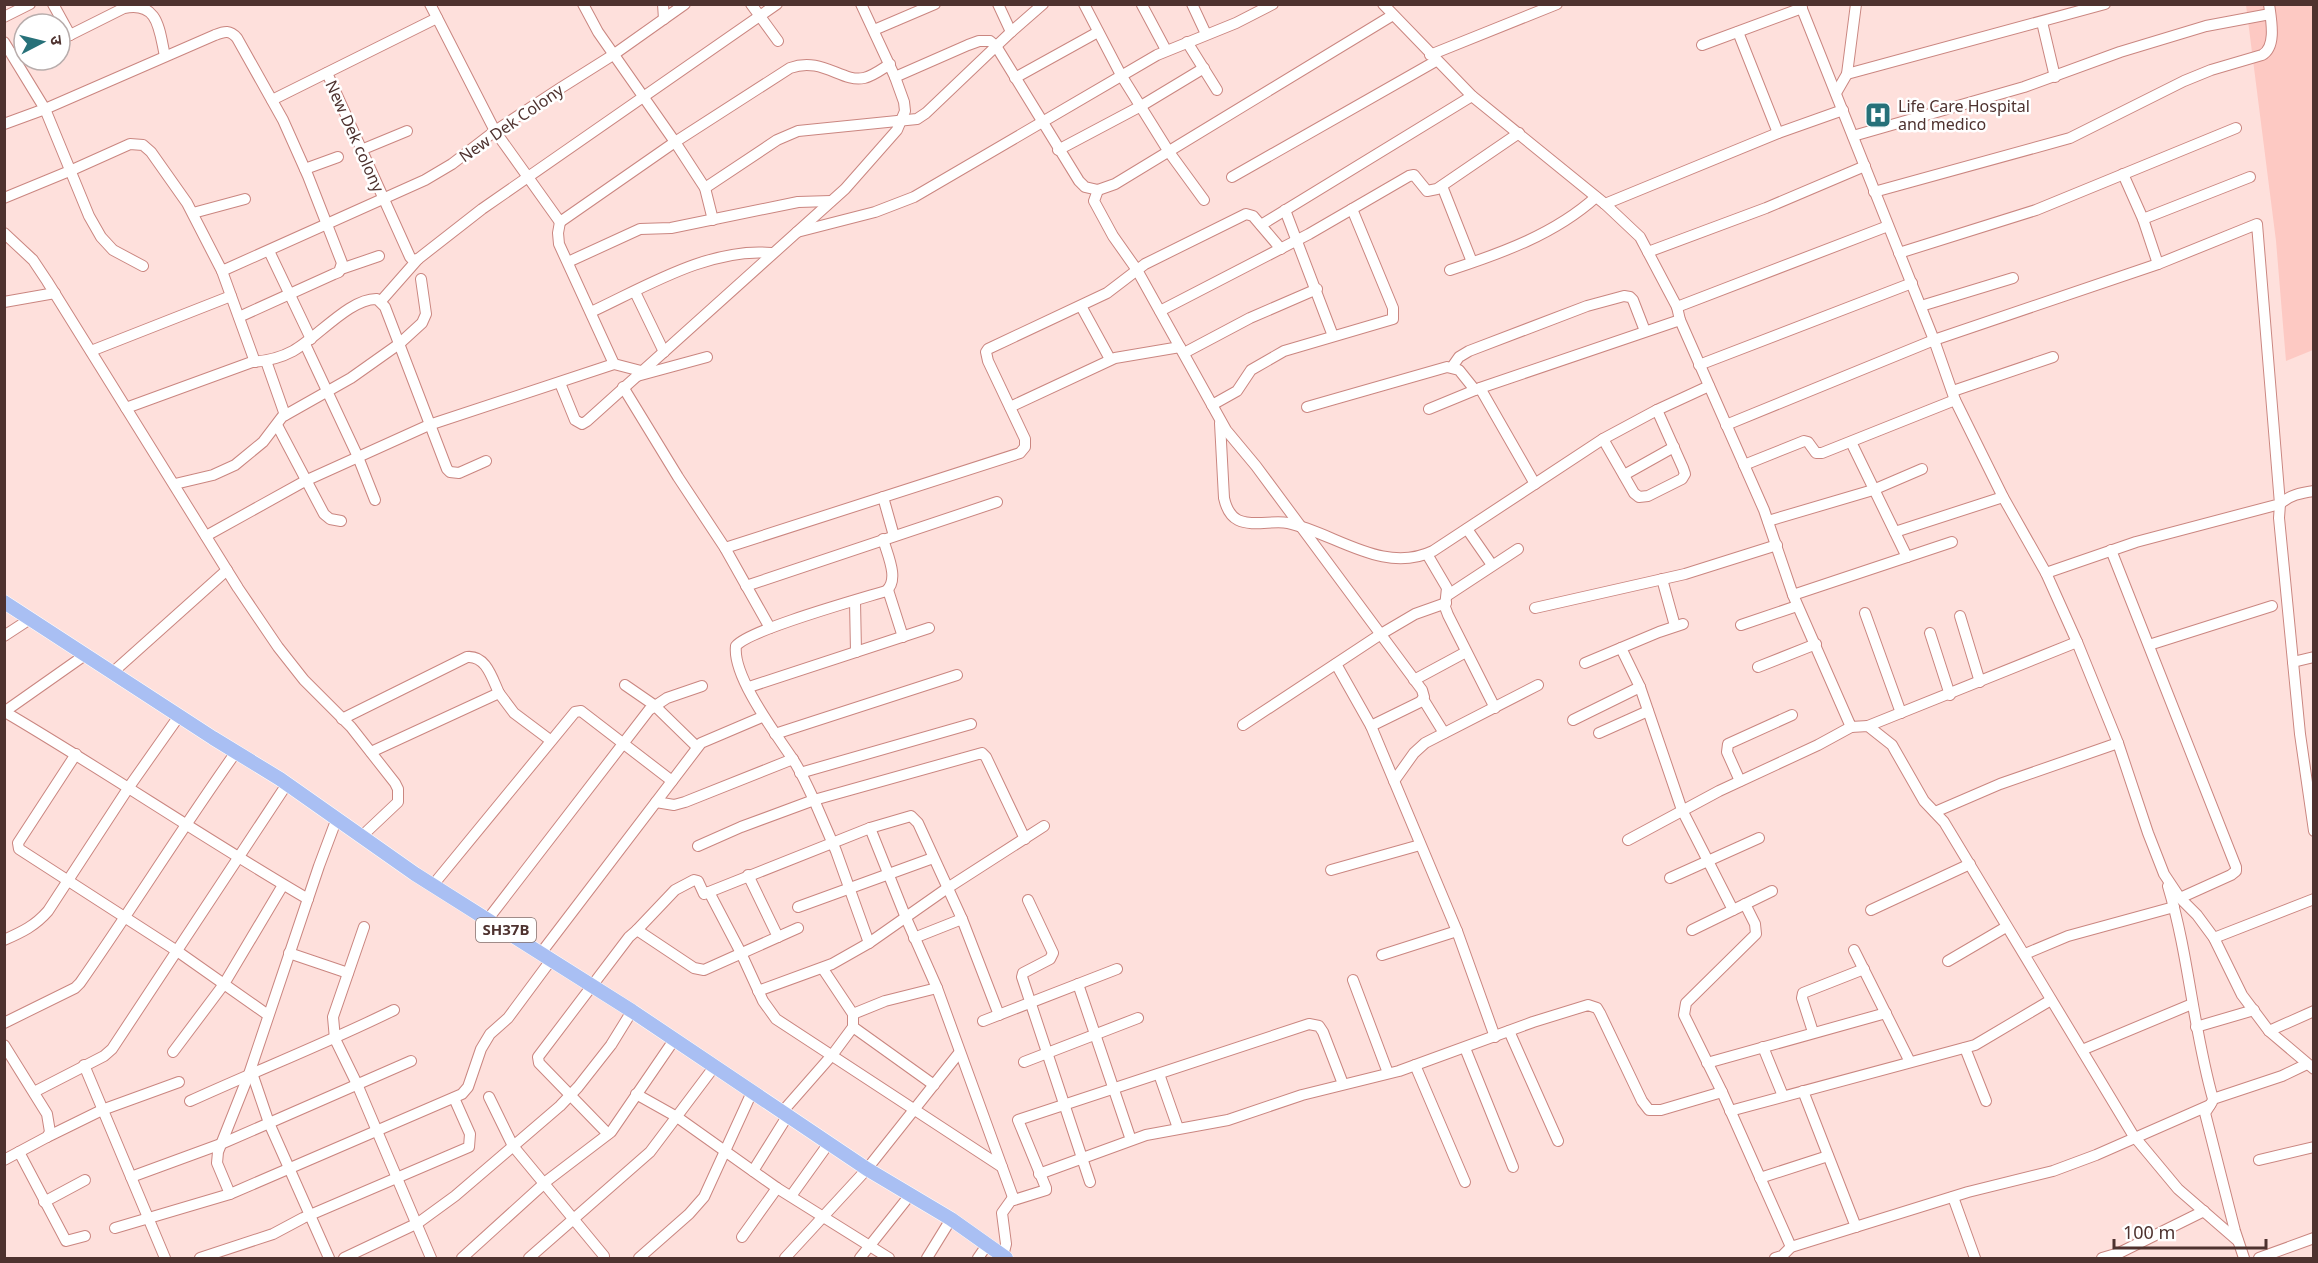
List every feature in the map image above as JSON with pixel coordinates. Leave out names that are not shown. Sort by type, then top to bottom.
[{"type":"main road","name":"SH37B","points":[[4,602],[287,784],[433,885],[632,1011],[867,1169],[951,1219],[1004,1257]]},
{"type":"street","points":[[4,16],[30,4]]},
{"type":"street","points":[[430,4],[495,131],[560,222],[558,237],[614,364]]},
{"type":"street","points":[[663,4],[664,19]]},
{"type":"street","name":"New Dek Colony","points":[[222,271],[384,200],[452,165],[495,131],[614,55],[685,4]]},
{"type":"street","points":[[751,4],[778,41]]},
{"type":"street","points":[[381,301],[418,259],[465,222],[777,4]]},
{"type":"street","points":[[560,383],[575,420],[582,424],[831,201],[890,139],[903,121],[904,102],[890,64],[861,4]]},
{"type":"street","points":[[874,30],[935,4]]},
{"type":"street","points":[[998,4],[1011,32]]},
{"type":"street","points":[[705,188],[777,140],[798,131],[916,119],[926,113],[1043,4]]},
{"type":"street","points":[[1084,4],[1121,75],[1169,152],[1204,200]]},
{"type":"street","points":[[1192,4],[1206,34]]},
{"type":"street","points":[[794,233],[875,212],[914,197],[1166,50],[1273,4]]},
{"type":"street","points":[[1383,4],[1472,96],[1601,201],[1640,237],[1677,307],[1680,320],[1699,365],[1768,521],[1795,601],[1851,727]]},
{"type":"street","points":[[1232,177],[1433,58],[1557,4]]},
{"type":"street","points":[[1836,93],[1847,74],[1856,4]]},
{"type":"street","points":[[1847,74],[2105,4]]},
{"type":"street","points":[[1142,5],[1166,50]]},
{"type":"street","points":[[587,6],[614,55],[705,188],[713,220]]},
{"type":"street","points":[[1702,45],[1801,6],[1912,283],[1954,396],[2003,497],[2046,573],[2077,642],[2118,743],[2148,833],[2177,902],[2196,1027],[2212,1102],[2205,1113],[2244,1258]]},
{"type":"street","points":[[72,34],[124,8],[144,7],[152,13],[157,24],[165,56]]},
{"type":"street","points":[[1853,136],[2055,77],[2120,52],[2270,9],[2271,41],[2267,53],[2184,81],[2070,138],[1874,192]]},
{"type":"street","points":[[895,76],[979,41],[990,41],[996,46],[1079,181],[1085,188],[1098,190],[1115,184],[1169,152],[1393,15]]},
{"type":"street","points":[[272,100],[437,18]]},
{"type":"street","points":[[2042,22],[2055,77]]},
{"type":"street","points":[[4,124],[45,109],[225,31],[232,33],[272,100],[305,169],[342,263],[341,269]]},
{"type":"street","points":[[1015,78],[1098,32]]},
{"type":"street","points":[[1738,32],[1778,133]]},
{"type":"street","points":[[1187,42],[1216,90]]},
{"type":"street","points":[[560,222],[675,142],[779,74],[800,64],[817,66],[858,79],[871,76],[890,64]]},
{"type":"street","points":[[1058,150],[1141,106],[1204,68]]},
{"type":"street","points":[[26,72],[72,170],[89,216],[101,237],[113,250],[143,266]]},
{"type":"street","name":"New Dek colony","points":[[327,73],[410,257],[413,260],[418,259]]},
{"type":"street","points":[[1261,225],[1472,96]]},
{"type":"street","points":[[1450,270],[1532,239],[1601,201],[1844,110]]},
{"type":"street","points":[[1899,253],[2018,217],[2236,128]]},
{"type":"street","points":[[361,150],[407,131]]},
{"type":"street","points":[[1160,311],[1281,249],[1411,175],[1417,177],[1427,190],[1434,191],[1519,134]]},
{"type":"street","points":[[4,198],[130,144],[143,145],[151,152],[193,213],[222,271],[239,317],[285,415]]},
{"type":"street","points":[[305,169],[338,157]]},
{"type":"street","points":[[1648,252],[1766,208],[1865,166]]},
{"type":"street","points":[[2123,174],[2143,219],[2158,264]]},
{"type":"street","points":[[2143,219],[2250,177]]},
{"type":"street","points":[[1442,186],[1472,262]]},
{"type":"street","points":[[1098,190],[1094,201],[1113,236],[1137,270],[1219,420],[1301,526],[1422,690],[1423,699],[1444,733]]},
{"type":"street","points":[[193,213],[245,199]]},
{"type":"street","points":[[568,262],[640,229],[671,228],[798,202],[831,201]]},
{"type":"street","points":[[1212,405],[1238,391],[1256,366],[1284,351],[1390,320],[1394,316],[1393,308],[1352,209]]},
{"type":"street","points":[[1285,210],[1333,336]]},
{"type":"street","points":[[725,548],[1024,450],[1025,439],[988,361],[986,352],[988,349],[1107,293],[1137,270],[1246,214],[1251,214],[1281,249]]},
{"type":"street","points":[[1726,425],[1934,340],[2044,300],[2158,264],[2257,224],[2280,504],[2279,518],[2300,735],[2313,831]]},
{"type":"street","points":[[1677,307],[1888,226]]},
{"type":"street","points":[[4,233],[33,260],[55,293],[227,570],[278,647],[304,680],[371,752],[395,783],[399,795],[394,806],[362,836]]},
{"type":"street","points":[[269,251],[290,295],[328,392],[375,500]]},
{"type":"street","points":[[591,312],[712,260],[746,253],[771,254]]},
{"type":"street","points":[[239,317],[290,295],[341,269],[379,256]]},
{"type":"street","points":[[1921,306],[2013,278]]},
{"type":"street","points":[[175,484],[213,475],[235,465],[263,442],[285,415],[328,392],[399,344],[422,323],[426,314],[421,279]]},
{"type":"street","points":[[1699,365],[1912,283]]},
{"type":"street","points":[[1010,407],[1110,359],[1131,354],[1182,350],[1317,289]]},
{"type":"street","points":[[635,292],[664,352]]},
{"type":"street","points":[[4,302],[55,293]]},
{"type":"street","points":[[91,351],[231,296]]},
{"type":"street","points":[[1307,407],[1452,367],[1459,357],[1470,351],[1587,306],[1624,296],[1634,300],[1645,331]]},
{"type":"street","points":[[126,408],[284,355],[308,341],[349,309],[372,299],[381,301]]},
{"type":"street","points":[[381,301],[443,463],[450,472],[459,472],[486,461]]},
{"type":"street","points":[[1081,306],[1110,359]]},
{"type":"street","points":[[1429,409],[1477,389],[1680,320]]},
{"type":"street","points":[[206,536],[307,480],[429,425],[614,364],[638,374],[707,357]]},
{"type":"street","points":[[1744,465],[1804,441],[1808,442],[1818,454],[2053,357]]},
{"type":"street","points":[[1452,367],[1461,372],[1477,389],[1535,484]]},
{"type":"street","points":[[1219,420],[1224,498],[1230,513],[1240,521],[1278,522],[1301,526],[1375,555],[1402,557],[1427,554],[1603,439],[1709,386]]},
{"type":"street","points":[[623,387],[725,548],[770,628]]},
{"type":"street","points":[[1603,439],[1634,493],[1641,498],[1682,479],[1684,471],[1657,410]]},
{"type":"street","points":[[277,425],[324,514],[330,519],[340,521]]},
{"type":"street","points":[[1851,442],[1907,557]]},
{"type":"street","points":[[1624,475],[1674,447]]},
{"type":"street","points":[[1768,521],[1874,490],[1922,470]]},
{"type":"street","points":[[2046,573],[2111,550],[2280,504],[2290,496],[2313,491]]},
{"type":"street","points":[[883,497],[894,536]]},
{"type":"street","points":[[1895,532],[2003,497]]},
{"type":"street","points":[[746,586],[997,502]]},
{"type":"street","points":[[1467,529],[1492,565]]},
{"type":"street","points":[[869,943],[814,800],[793,759],[762,717],[737,660],[736,646],[745,638],[770,628],[891,588],[893,580],[883,539]]},
{"type":"street","points":[[1741,625],[1795,601],[1952,542]]},
{"type":"street","points":[[1535,608],[1662,579],[1740,558],[1776,545]]},
{"type":"street","points":[[1243,726],[1380,634],[1447,599],[1492,565],[1518,549]]},
{"type":"street","points":[[2025,954],[2068,936],[2177,902],[2231,875],[2236,867],[2111,550]]},
{"type":"street","points":[[1427,554],[1447,588],[1448,615],[1495,708]]},
{"type":"street","points":[[112,673],[227,570]]},
{"type":"street","points":[[1585,663],[1679,625],[1662,579]]},
{"type":"street","points":[[888,590],[903,637]]},
{"type":"street","points":[[855,601],[856,652]]},
{"type":"street","points":[[2149,645],[2272,606]]},
{"type":"street","points":[[1865,613],[1901,712]]},
{"type":"street","points":[[1960,616],[1980,682]]},
{"type":"street","points":[[4,636],[30,620]]},
{"type":"street","points":[[749,687],[929,628]]},
{"type":"street","points":[[1930,633],[1950,695]]},
{"type":"street","points":[[1628,840],[1682,810],[1851,727],[1868,726],[1950,695],[2077,642]]},
{"type":"street","points":[[1758,667],[1816,644]]},
{"type":"street","points":[[1621,648],[1640,687],[1682,810],[1733,910]]},
{"type":"street","points":[[1414,680],[1466,651]]},
{"type":"street","points":[[85,655],[5,712],[129,787],[237,858],[308,899]]},
{"type":"street","points":[[342,719],[467,657],[474,656],[480,659],[499,693],[514,713],[550,740]]},
{"type":"street","points":[[2293,662],[2313,657]]},
{"type":"street","points":[[1336,664],[1371,726],[1457,931],[1495,1037]]},
{"type":"street","points":[[775,734],[957,675]]},
{"type":"street","points":[[625,685],[654,705],[697,747]]},
{"type":"street","points":[[1394,781],[1419,747],[1538,685]]},
{"type":"street","points":[[488,919],[654,705],[702,686]]},
{"type":"street","points":[[1573,720],[1640,687]]},
{"type":"street","points":[[371,752],[499,693]]},
{"type":"street","points":[[1371,726],[1423,699]]},
{"type":"street","points":[[433,885],[571,714],[578,710],[672,781]]},
{"type":"street","points":[[1599,733],[1648,711]]},
{"type":"street","points":[[1740,782],[1727,752],[1728,744],[1792,715]]},
{"type":"street","points":[[4,940],[26,931],[39,921],[179,716]]},
{"type":"street","points":[[115,1228],[230,1194],[462,1094],[468,1087],[481,1049],[490,1034],[508,1018],[546,956],[697,747],[708,738],[762,717]]},
{"type":"street","points":[[800,772],[971,724]]},
{"type":"street","points":[[1868,726],[1892,745],[1924,801],[1944,822],[2135,1138],[2178,1189],[2238,1241]]},
{"type":"street","points":[[1935,812],[2000,784],[2118,743]]},
{"type":"street","points":[[4,1023],[75,988],[125,917],[184,825],[236,752]]},
{"type":"street","points":[[698,846],[814,800],[982,753],[1025,838]]},
{"type":"street","points":[[76,754],[18,843],[19,849],[177,951],[268,1015]]},
{"type":"street","points":[[656,802],[674,805],[685,802],[793,759]]},
{"type":"street","points":[[34,1092],[104,1056],[112,1049],[287,784]]},
{"type":"street","points":[[608,1134],[539,1063],[538,1058],[628,938],[675,890],[696,880],[704,894],[870,828],[909,816],[914,817],[962,919],[999,1015]]},
{"type":"street","points":[[230,1194],[217,1163],[221,1144],[250,1073],[289,953],[337,818]]},
{"type":"street","points":[[758,991],[823,969],[869,943],[946,889],[1044,826]]},
{"type":"street","points":[[870,828],[914,938],[937,988],[1012,1199]]},
{"type":"street","points":[[1671,878],[1759,837]]},
{"type":"street","points":[[1331,870],[1420,845]]},
{"type":"street","points":[[798,907],[933,858]]},
{"type":"street","points":[[1871,910],[1970,864]]},
{"type":"street","points":[[748,875],[778,937]]},
{"type":"street","points":[[173,1052],[224,984],[283,885]]},
{"type":"street","points":[[1692,930],[1772,891]]},
{"type":"street","points":[[709,892],[758,991],[770,1013],[776,1019],[833,1054],[1002,1167]]},
{"type":"street","points":[[2214,938],[2313,898]]},
{"type":"street","points":[[1028,900],[1053,953],[1050,959],[1022,974],[1090,1182]]},
{"type":"street","points":[[1780,1258],[1791,1247],[1953,1197],[2053,1171],[2135,1138],[2212,1102],[2310,1066],[2269,1031],[2242,994],[2214,938],[2197,915],[2177,902]]},
{"type":"street","points":[[1745,904],[1756,928],[1753,938],[1684,1006],[1684,1015],[1722,1092],[1791,1247]]},
{"type":"street","points":[[914,938],[962,919]]},
{"type":"street","points":[[364,927],[333,1017],[335,1039],[357,1084],[431,1258]]},
{"type":"street","points":[[1948,962],[2006,927]]},
{"type":"street","points":[[637,930],[699,970],[707,969],[798,928]]},
{"type":"street","points":[[1382,955],[1457,931]]},
{"type":"street","points":[[1854,950],[1910,1062]]},
{"type":"street","points":[[289,953],[348,973]]},
{"type":"street","points":[[753,1171],[785,1113],[853,1027],[853,1014],[823,969]]},
{"type":"street","points":[[984,1021],[1117,969]]},
{"type":"street","points":[[1813,1032],[1802,998],[1803,993],[1864,969]]},
{"type":"street","points":[[1353,980],[1388,1073]]},
{"type":"street","points":[[1078,984],[1131,1140]]},
{"type":"street","points":[[853,1014],[885,1001],[937,988]]},
{"type":"street","points":[[1730,1111],[1965,1048],[1985,1040],[2051,1000]]},
{"type":"street","points":[[2082,1050],[2192,1004]]},
{"type":"street","points":[[1039,1174],[1155,1132],[1228,1120],[1287,1099],[1415,1065],[1588,1005],[1597,1008],[1600,1012],[1642,1101],[1649,1110],[1661,1110],[1722,1092]]},
{"type":"street","points":[[190,1101],[250,1073],[335,1039],[394,1010]]},
{"type":"street","points":[[2196,1027],[2254,1010]]},
{"type":"street","points":[[344,1258],[418,1224],[455,1196],[571,1095],[611,1045],[632,1011]]},
{"type":"street","points":[[2269,1031],[2313,1011]]},
{"type":"street","points":[[1707,1063],[1886,1012]]},
{"type":"street","points":[[1024,1062],[1138,1018]]},
{"type":"street","points":[[1004,1257],[1006,1244],[1002,1213],[1012,1199],[1046,1190],[1018,1120],[1309,1024],[1319,1026],[1323,1032],[1343,1084]]},
{"type":"street","points":[[853,1027],[934,1085]]},
{"type":"street","points":[[1509,1031],[1558,1141]]},
{"type":"street","points":[[462,1258],[544,1184],[608,1134],[674,1040]]},
{"type":"street","points":[[4,1046],[34,1092],[49,1123],[50,1132],[46,1137]]},
{"type":"street","points":[[1763,1047],[1783,1096]]},
{"type":"street","points":[[1465,1048],[1513,1167]]},
{"type":"street","points":[[1965,1048],[1986,1101]]},
{"type":"street","points":[[788,1258],[867,1169],[959,1053]]},
{"type":"street","points":[[131,1177],[221,1144],[411,1061]]},
{"type":"street","points":[[84,1065],[165,1258]]},
{"type":"street","points":[[1415,1065],[1465,1182]]},
{"type":"street","points":[[528,1258],[650,1152],[714,1067]]},
{"type":"street","points":[[250,1073],[289,1170],[329,1258]]},
{"type":"street","points":[[1159,1074],[1178,1128]]},
{"type":"street","points":[[4,1160],[102,1110],[179,1082]]},
{"type":"street","points":[[1803,1091],[1856,1227]]},
{"type":"street","points":[[639,1258],[704,1197],[752,1092]]},
{"type":"street","points":[[636,1094],[677,1117],[777,1188],[889,1258]]},
{"type":"street","points":[[489,1097],[500,1124],[513,1146],[575,1219],[604,1258]]},
{"type":"street","points":[[200,1258],[273,1234],[310,1215],[469,1147],[470,1134],[454,1098]]},
{"type":"street","points":[[791,1196],[829,1143]]},
{"type":"street","points":[[2259,1160],[2313,1147]]},
{"type":"street","points":[[19,1152],[66,1241],[85,1236]]},
{"type":"street","points":[[1760,1178],[1828,1156]]},
{"type":"street","points":[[44,1202],[85,1180]]},
{"type":"street","points":[[742,1237],[777,1188]]},
{"type":"street","points":[[860,1258],[910,1195]]},
{"type":"street","points":[[1953,1197],[1975,1258]]},
{"type":"street","points":[[2102,1258],[2119,1253],[2204,1211]]},
{"type":"street","points":[[927,1258],[951,1219]]},
{"type":"street","points":[[2259,1258],[2313,1238]]},
{"type":"street","points":[[978,1258],[987,1245]]},
{"type":"shaded area","points":[[2246,5],[2313,5],[2313,350],[2286,361],[2276,241]]},
{"type":"place","name":"Life Care Hospital and medico","points":[[1878,115]]}]
